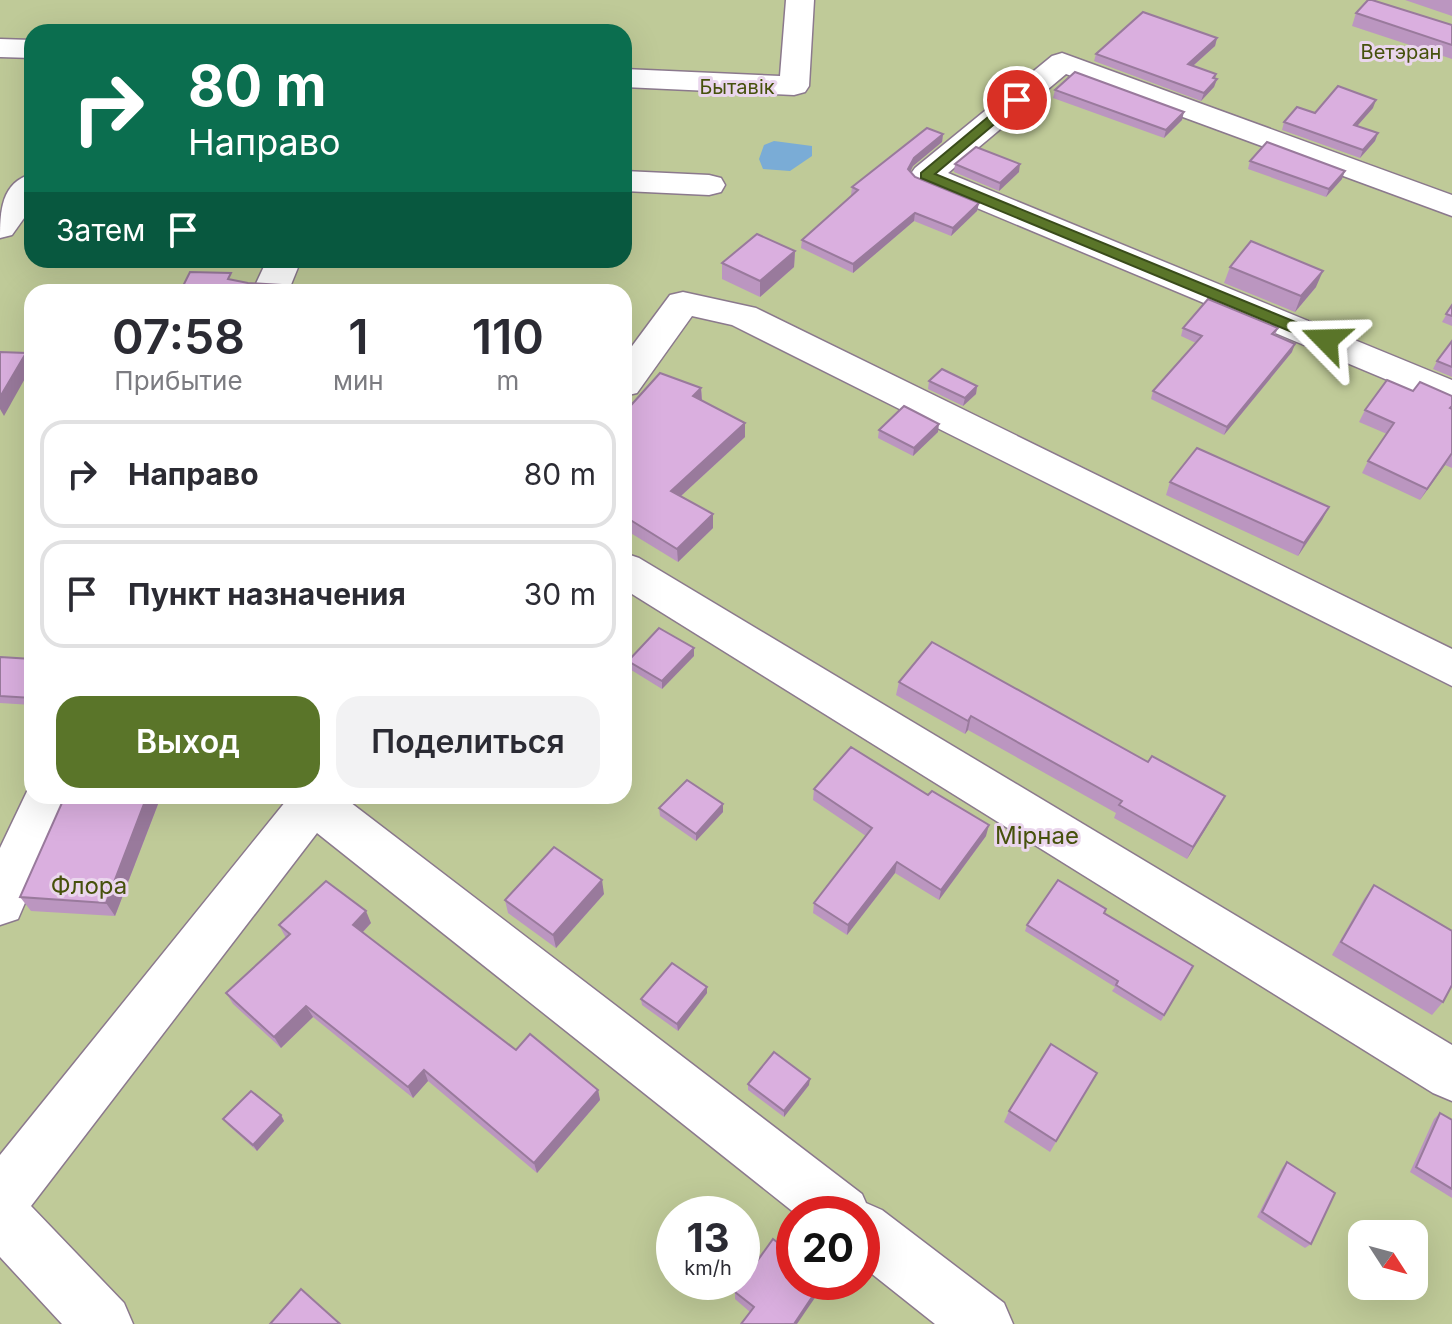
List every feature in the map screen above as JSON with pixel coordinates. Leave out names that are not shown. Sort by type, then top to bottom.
[{"type":"lane","points":[[632,78],[794,86],[800,0]]},
{"type":"lane","points":[[0,48],[24,49]]},
{"type":"lane","points":[[1452,206],[1062,62],[926,175],[1452,394]]},
{"type":"lane","points":[[632,181],[709,185]]},
{"type":"lane","points":[[0,228],[24,195]]},
{"type":"lane","points":[[0,240],[24,242]]},
{"type":"lane","points":[[632,373],[683,303],[743,316],[1452,669]]},
{"type":"lane","points":[[632,574],[1452,1075]]},
{"type":"lane","points":[[0,903],[43,804]]},
{"type":"lane","points":[[0,1200],[311,804]]},
{"type":"lane","points":[[321,804],[819,1196]]},
{"type":"lane","points":[[0,1215],[103,1324]]},
{"type":"lane","points":[[880,1244],[983,1324]]},
{"type":"green space","name":"Мірнае","points":[[0,0],[1452,0],[1452,1324],[0,1324]]},
{"type":"water","points":[[774,141],[812,146],[812,156],[790,171],[763,169],[759,159],[764,145]]},
{"type":"building","points":[[1368,0],[1452,25],[1452,45],[1356,13]]},
{"type":"building","points":[[1143,12],[1217,38],[1188,64],[1216,74],[1213,78],[1217,79],[1204,93],[1096,54]]},
{"type":"building","points":[[1075,72],[1184,112],[1166,130],[1055,90]]},
{"type":"building","points":[[1338,86],[1376,100],[1354,125],[1378,133],[1363,150],[1284,122],[1297,107],[1315,113]]},
{"type":"building","points":[[927,128],[943,134],[914,158],[908,169],[915,177],[979,203],[953,228],[915,213],[853,264],[802,240],[858,190],[852,187]]},
{"type":"building","points":[[1267,142],[1345,171],[1329,189],[1250,161]]},
{"type":"building","points":[[976,147],[1020,164],[1000,183],[955,164]]},
{"type":"building","points":[[757,234],[795,251],[760,281],[722,263]]},
{"type":"building","points":[[1251,241],[1323,271],[1301,296],[1230,267]]},
{"type":"building","points":[[190,272],[231,273],[228,279],[264,284],[184,284]]},
{"type":"building","points":[[1208,299],[1278,328],[1272,334],[1295,344],[1227,427],[1153,391],[1202,336],[1183,328]]},
{"type":"building","points":[[1452,341],[1452,367],[1437,361]]},
{"type":"building","points":[[0,352],[24,353],[24,356],[0,397]]},
{"type":"building","points":[[942,369],[977,386],[965,398],[929,381]]},
{"type":"building","points":[[660,373],[701,388],[693,396],[745,423],[671,491],[713,514],[677,549],[632,521],[632,404]]},
{"type":"building","points":[[1387,380],[1413,391],[1420,382],[1452,396],[1452,453],[1427,489],[1368,461],[1394,423],[1365,410]]},
{"type":"building","points":[[904,406],[939,424],[914,448],[879,430]]},
{"type":"building","points":[[1197,448],[1329,507],[1304,543],[1170,482]]},
{"type":"building","points":[[659,628],[694,648],[662,681],[632,663],[632,657]]},
{"type":"building","points":[[932,642],[1148,762],[1152,756],[1225,796],[1193,847],[1119,805],[1122,801],[971,716],[968,721],[899,682]]},
{"type":"building","points":[[0,657],[24,658],[24,698],[0,696]]},
{"type":"building","points":[[851,747],[928,795],[932,791],[989,825],[941,890],[897,862],[848,925],[814,903],[872,828],[814,789]]},
{"type":"building","points":[[687,780],[723,804],[696,834],[659,808]]},
{"type":"building","points":[[61,804],[144,804],[106,903],[20,897]]},
{"type":"building","points":[[554,847],[602,880],[553,935],[505,900]]},
{"type":"building","points":[[1058,880],[1106,909],[1104,913],[1193,966],[1164,1015],[1116,985],[1118,981],[1027,925]]},
{"type":"building","points":[[326,881],[366,911],[353,925],[516,1050],[530,1034],[598,1090],[534,1163],[424,1070],[408,1087],[306,1006],[274,1037],[226,993],[290,934],[279,925]]},
{"type":"building","points":[[1374,885],[1452,931],[1452,985],[1443,1002],[1341,942]]},
{"type":"building","points":[[672,963],[707,987],[677,1024],[641,999]]},
{"type":"building","points":[[1051,1044],[1097,1073],[1056,1141],[1009,1111]]},
{"type":"building","points":[[774,1052],[810,1079],[784,1111],[748,1084]]},
{"type":"building","points":[[251,1091],[281,1115],[253,1145],[223,1119]]},
{"type":"building","points":[[1440,1113],[1452,1120],[1452,1189],[1416,1167]]},
{"type":"building","points":[[1287,1162],[1335,1193],[1311,1244],[1262,1212]]},
{"type":"building","points":[[773,1239],[776,1241],[776,1300],[810,1300],[794,1324],[741,1324],[754,1307],[745,1300],[760,1300],[760,1257]]},
{"type":"building","points":[[301,1289],[340,1324],[270,1324]]},
{"type":"route","points":[[1017,100],[926,175],[1326,340]]},
{"type":"park label","name":"Ветэран","points":[[1401,52]]},
{"type":"park label","name":"Бытавік","points":[[737,87]]},
{"type":"park label","name":"Флора","points":[[89,886]]}]
